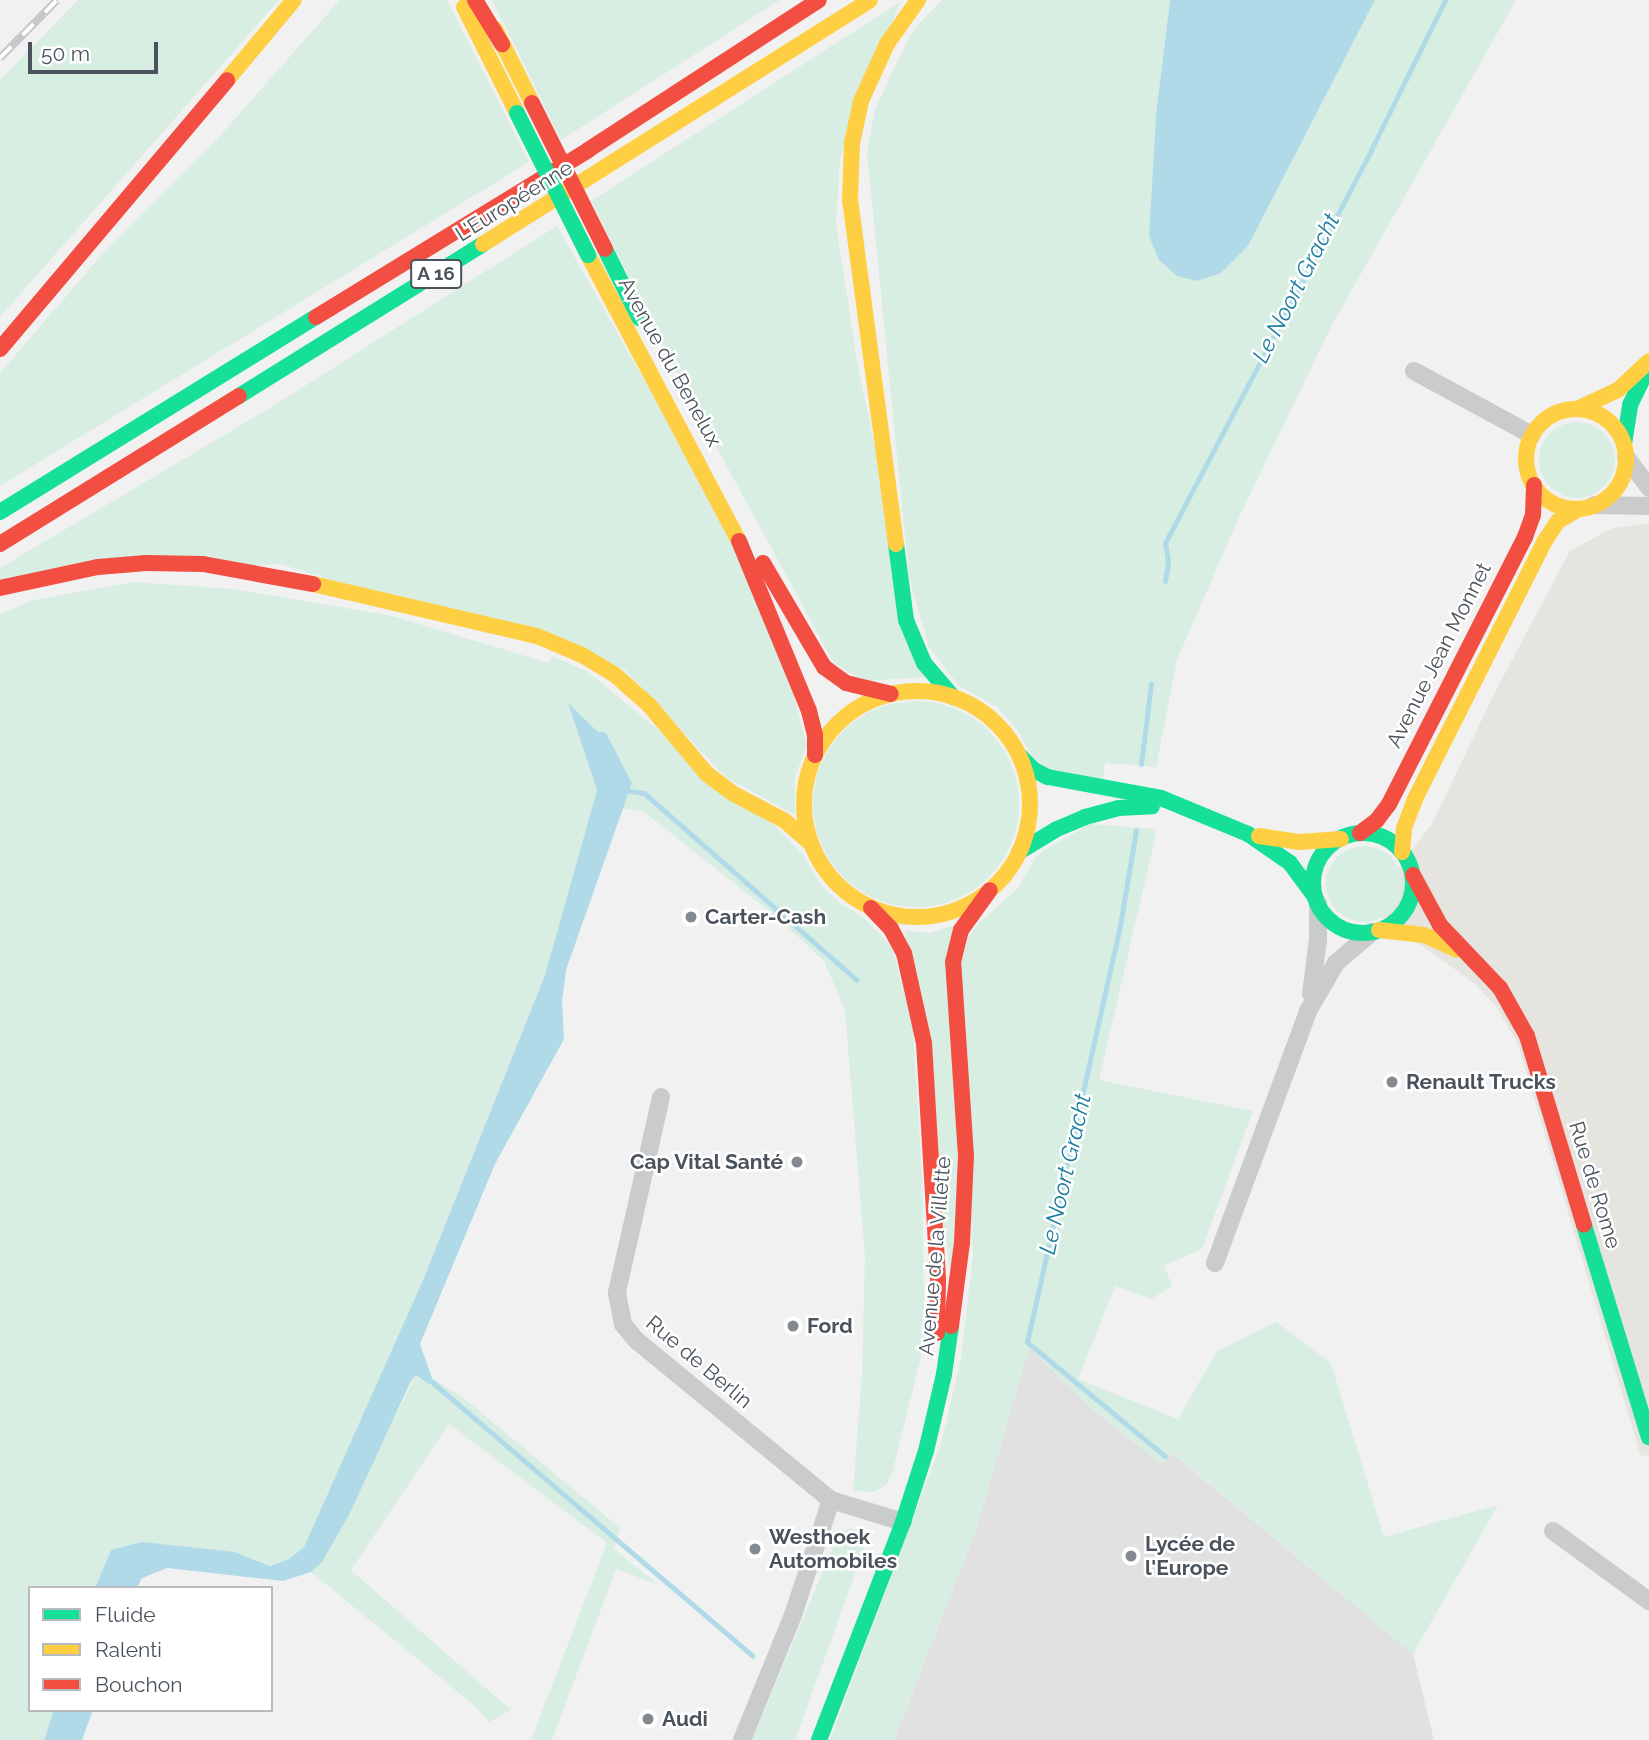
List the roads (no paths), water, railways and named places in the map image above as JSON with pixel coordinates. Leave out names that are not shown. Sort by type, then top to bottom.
[{"type":"main road","points":[[0,349],[294,0]]},
{"type":"main road","points":[[59,279],[192,140],[312,0]]},
{"type":"main road","name":"Avenue du Benelux","points":[[461,0],[588,255],[733,526],[809,711],[815,735],[815,755]]},
{"type":"main road","points":[[475,0],[502,44]]},
{"type":"main road","name":"Avenue du Benelux","points":[[481,0],[736,511],[818,659],[838,679],[891,694]]},
{"type":"main road","name":"L'Européenne","points":[[0,512],[588,149],[819,0]]},
{"type":"main road","name":"L'Européenne","points":[[0,544],[659,135],[870,0]]},
{"type":"main road","points":[[918,0],[887,44],[861,101],[852,143],[850,201],[905,620],[924,663],[953,697]]},
{"type":"main road","points":[[1649,361],[1618,390],[1577,409],[1549,417],[1532,435],[1526,462],[1534,485],[1553,503],[1587,507],[1618,486],[1630,405],[1649,368]]},
{"type":"main road","points":[[1577,409],[1603,416],[1615,426],[1625,451]]},
{"type":"main road","name":"Avenue Jean Monnet","points":[[1360,833],[1377,820],[1389,804],[1525,537],[1533,515],[1534,485]]},
{"type":"main road","name":"Avenue Jean Monnet","points":[[1402,852],[1404,828],[1415,799],[1544,542],[1558,521],[1587,507]]},
{"type":"main road","points":[[0,588],[55,574],[115,565],[160,563],[218,566],[279,576],[537,636],[582,654],[614,674],[649,705],[714,780],[785,821],[810,843],[832,879],[850,896],[871,908],[900,916],[930,916],[959,909],[990,890],[1005,875],[1019,852],[1028,826],[1030,800],[1026,773],[1018,754]]},
{"type":"main road","points":[[810,843],[804,819],[804,795],[815,755],[828,734],[844,718],[869,702],[891,694],[923,691],[953,697],[989,718],[1018,754],[1034,770],[1048,777],[1161,798],[1248,834],[1290,863],[1326,916],[1342,928],[1353,932],[1376,931],[1395,921],[1406,909],[1413,891],[1413,875],[1402,852],[1385,838],[1360,833],[1341,839],[1299,842],[1248,834]]},
{"type":"main road","points":[[1019,852],[1057,828],[1108,810],[1138,806],[1192,810]]},
{"type":"main road","points":[[1316,900],[1313,881],[1318,863],[1329,848],[1341,839]]},
{"type":"main road","name":"Rue de Rome","points":[[1413,875],[1435,917],[1506,996],[1527,1036],[1649,1437]]},
{"type":"main road","name":"Avenue de la Villette","points":[[819,1740],[941,1391],[954,1317],[963,1234],[966,1128],[953,982],[954,950],[961,930],[990,890]]},
{"type":"main road","name":"Avenue de la Villette","points":[[809,1740],[840,1646],[895,1520],[933,1364],[938,1280],[928,1079],[920,1017],[904,953],[891,929],[871,908]]},
{"type":"main road","name":"Rue de Rome","points":[[1376,931],[1424,935],[1472,959]]},
{"type":"street","points":[[1414,371],[1532,435]]},
{"type":"street","points":[[1625,451],[1649,488]]},
{"type":"street","points":[[1587,507],[1649,506]]},
{"type":"street","points":[[1308,1011],[1316,961],[1316,900]]},
{"type":"street","points":[[1214,1263],[1308,1011],[1336,963],[1376,931]]},
{"type":"street","name":"Rue de Berlin","points":[[661,1097],[619,1282],[617,1299],[620,1318],[636,1340],[831,1500],[895,1520]]},
{"type":"street","points":[[742,1740],[793,1615],[831,1500]]},
{"type":"street","points":[[1553,1531],[1649,1601]]},
{"type":"water","points":[[1170,0],[1375,0],[1248,246],[1221,273],[1197,281],[1177,276],[1159,260],[1149,236],[1156,115]]},
{"type":"water","points":[[568,703],[597,731],[606,733],[632,783],[566,970],[562,1001],[564,1039],[495,1164],[420,1344],[432,1378],[429,1384],[416,1375],[410,1383],[349,1515],[322,1562],[311,1572],[283,1581],[167,1568],[142,1578],[138,1586],[96,1586],[111,1550],[142,1542],[235,1552],[270,1566],[289,1559],[304,1547],[423,1280],[545,975],[597,790]]},
{"type":"water","points":[[53,1712],[92,1712],[82,1740],[44,1740]]},
{"type":"waterway","name":"Le Noort Gracht","points":[[1165,581],[1168,561],[1165,543],[1371,150],[1445,0]]},
{"type":"waterway","name":"Le Noort Gracht","points":[[1141,764],[1151,684]]},
{"type":"waterway","points":[[623,790],[644,793],[857,980]]},
{"type":"waterway","name":"Le Noort Gracht","points":[[1136,830],[1120,926],[1027,1342],[1165,1456]]},
{"type":"waterway","points":[[425,1376],[753,1656]]},
{"type":"railway","points":[[0,58],[57,0]]},
{"type":"place","name":"Carter-Cash","points":[[691,917]]},
{"type":"place","name":"Renault Trucks","points":[[1392,1082]]},
{"type":"place","name":"Cap Vital Santé","points":[[797,1162]]},
{"type":"place","name":"Ford","points":[[793,1326]]},
{"type":"place","name":"Westhoek Automobiles","points":[[755,1549]]},
{"type":"place","name":"Lycée de l'Europe","points":[[1131,1556]]},
{"type":"place","name":"Audi","points":[[648,1719]]}]
